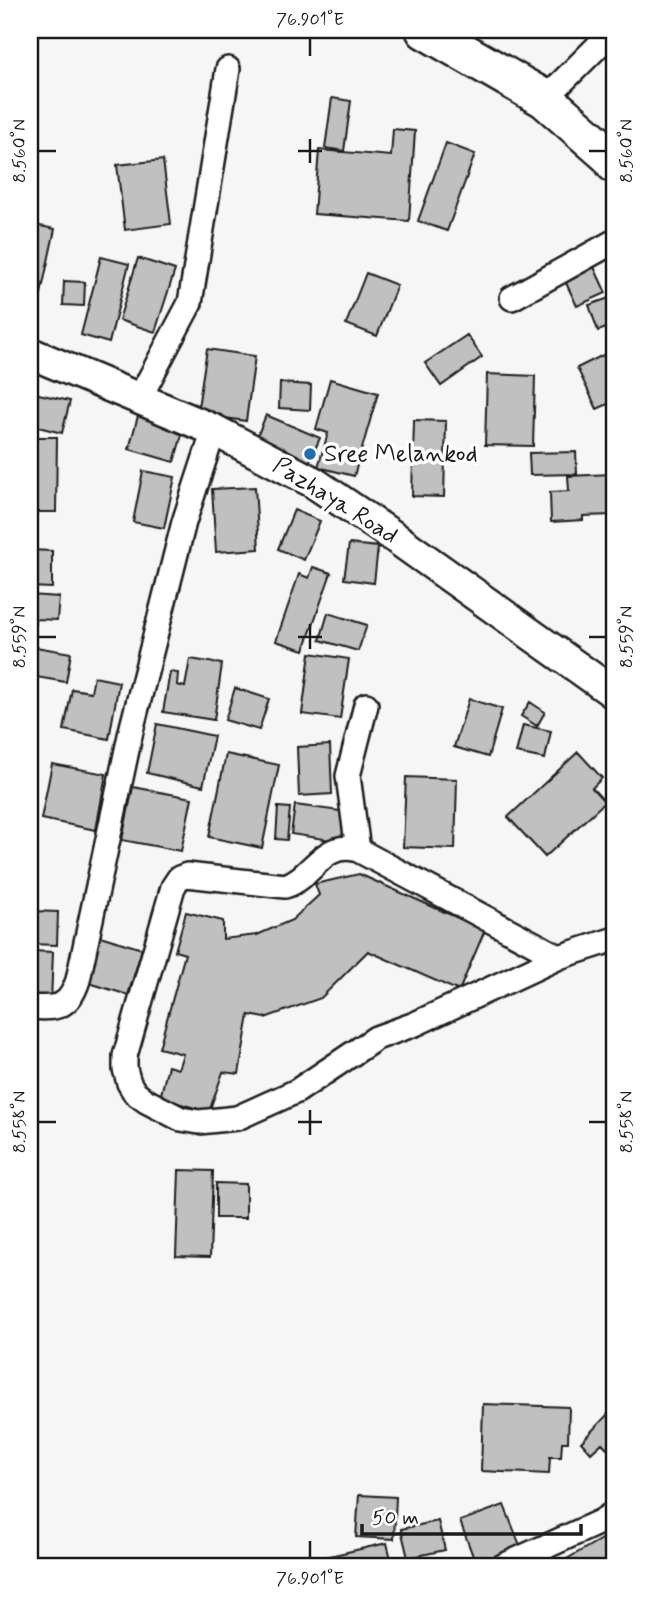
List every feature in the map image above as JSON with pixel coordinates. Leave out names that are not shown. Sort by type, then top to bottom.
[{"type":"main road","points":[[425,30],[545,99],[611,157],[615,164]]},
{"type":"street","points":[[545,99],[614,30]]},
{"type":"street","points":[[139,399],[190,303],[228,69]]},
{"type":"street","points":[[512,298],[615,241]]},
{"type":"street","name":"Pazhaya Road","points":[[30,353],[214,430],[313,482],[615,694]]},
{"type":"street","points":[[30,1007],[51,1009],[61,1005],[68,1000],[78,980],[131,731],[184,522],[214,430]]},
{"type":"street","points":[[358,850],[348,776],[366,705]]},
{"type":"street","points":[[559,957],[351,848],[328,852],[295,882],[285,886],[190,874],[183,876],[173,887],[125,1056],[126,1076],[135,1093],[181,1119],[199,1122],[237,1118],[298,1091],[376,1038],[415,1024],[559,957],[615,939]]},
{"type":"street","points":[[501,1567],[603,1521],[615,1512]]},
{"type":"building","points":[[332,98],[351,101],[344,151],[325,148]]},
{"type":"building","points":[[393,129],[415,131],[409,221],[314,214],[319,150],[391,156]]},
{"type":"building","points":[[446,143],[475,154],[447,231],[418,221]]},
{"type":"building","points":[[163,160],[171,224],[125,230],[117,165]]},
{"type":"building","points":[[30,224],[55,229],[38,308],[30,306]]},
{"type":"building","points":[[101,257],[129,264],[109,343],[81,335]]},
{"type":"building","points":[[138,258],[175,270],[155,332],[119,320]]},
{"type":"building","points":[[594,267],[606,293],[577,306],[565,281]]},
{"type":"building","points":[[366,273],[397,285],[377,336],[346,324]]},
{"type":"building","points":[[64,281],[85,282],[84,306],[63,305]]},
{"type":"building","points":[[615,296],[615,325],[598,331],[589,305]]},
{"type":"building","points":[[467,335],[482,357],[441,386],[425,363]]},
{"type":"building","points":[[207,349],[255,356],[246,421],[197,414]]},
{"type":"building","points":[[615,349],[615,401],[597,409],[577,368]]},
{"type":"building","points":[[487,374],[535,376],[533,446],[485,445]]},
{"type":"building","points":[[330,379],[378,393],[354,476],[318,467],[328,433],[316,429]]},
{"type":"building","points":[[280,383],[311,385],[310,410],[279,408]]},
{"type":"building","points":[[34,393],[70,401],[62,433],[30,425]]},
{"type":"building","points":[[139,412],[185,425],[174,462],[129,449]]},
{"type":"building","points":[[266,415],[320,438],[309,463],[256,439]]},
{"type":"building","points":[[414,420],[446,421],[444,497],[412,496]]},
{"type":"building","points":[[30,437],[57,437],[56,512],[30,512]]},
{"type":"building","points":[[576,452],[577,474],[530,475],[529,453]]},
{"type":"building","points":[[143,471],[175,477],[164,528],[133,522]]},
{"type":"building","points":[[612,474],[613,515],[583,516],[583,520],[551,522],[550,492],[569,491],[568,476]]},
{"type":"building","points":[[255,487],[259,549],[216,552],[212,489]]},
{"type":"building","points":[[294,510],[320,521],[304,560],[278,549]]},
{"type":"building","points":[[349,544],[378,547],[374,583],[344,579]]},
{"type":"building","points":[[30,550],[52,551],[52,588],[30,587]]},
{"type":"building","points":[[313,567],[331,573],[304,650],[276,641],[299,574],[309,578]]},
{"type":"building","points":[[30,595],[59,597],[57,620],[35,619],[35,627],[30,627]]},
{"type":"building","points":[[328,613],[367,625],[358,651],[320,640]]},
{"type":"building","points":[[30,646],[71,653],[66,682],[30,676]]},
{"type":"building","points":[[310,653],[349,659],[340,719],[302,714]]},
{"type":"building","points":[[190,659],[222,664],[214,720],[163,712],[170,672],[178,673],[177,685],[185,687]]},
{"type":"building","points":[[94,677],[119,682],[109,739],[64,730],[72,689],[91,692]]},
{"type":"building","points":[[235,688],[269,699],[259,730],[225,720]]},
{"type":"building","points":[[469,699],[502,709],[488,757],[454,747]]},
{"type":"building","points":[[530,702],[545,712],[537,726],[521,716]]},
{"type":"building","points":[[157,724],[214,736],[203,786],[147,773]]},
{"type":"building","points":[[523,725],[551,731],[545,759],[516,753]]},
{"type":"building","points":[[330,745],[332,794],[299,796],[297,747]]},
{"type":"building","points":[[578,752],[602,778],[592,788],[605,802],[545,857],[508,817]]},
{"type":"building","points":[[226,754],[279,765],[262,848],[209,837]]},
{"type":"building","points":[[52,764],[106,774],[96,830],[41,819]]},
{"type":"building","points":[[406,777],[457,779],[455,849],[403,847]]},
{"type":"building","points":[[133,787],[192,798],[181,851],[122,840]]},
{"type":"building","points":[[295,805],[348,812],[344,842],[291,834]]},
{"type":"building","points":[[278,807],[290,808],[287,840],[276,839]]},
{"type":"building","points":[[359,874],[485,930],[459,991],[368,951],[321,998],[265,1018],[249,1015],[239,1074],[223,1072],[209,1112],[160,1098],[168,1066],[178,1069],[183,1054],[159,1048],[185,954],[175,951],[186,912],[223,921],[223,939],[257,935],[292,920],[319,895],[315,884]]},
{"type":"building","points":[[30,911],[58,912],[57,945],[30,944]]},
{"type":"building","points":[[100,936],[142,949],[128,995],[86,982]]},
{"type":"building","points":[[30,951],[53,952],[51,1002],[30,1001]]},
{"type":"building","points":[[179,1170],[213,1171],[210,1257],[176,1256]]},
{"type":"building","points":[[216,1183],[246,1184],[246,1218],[216,1218]]},
{"type":"building","points":[[483,1404],[569,1407],[568,1442],[562,1442],[561,1457],[550,1457],[549,1474],[481,1471]]},
{"type":"building","points":[[614,1408],[615,1456],[602,1443],[591,1453],[581,1442]]},
{"type":"building","points":[[359,1495],[396,1497],[394,1539],[356,1537]]},
{"type":"building","points":[[504,1505],[523,1553],[485,1567],[477,1567],[460,1521]]},
{"type":"building","points":[[438,1521],[445,1550],[408,1558],[401,1529]]},
{"type":"building","points":[[603,1538],[615,1559],[615,1567],[553,1567]]},
{"type":"building","points":[[387,1543],[393,1567],[327,1567],[325,1557]]},
{"type":"building","points":[[295,1555],[298,1567],[260,1567],[259,1563]]},
{"type":"place","name":"Sree Melankod","points":[[310,454]]}]
